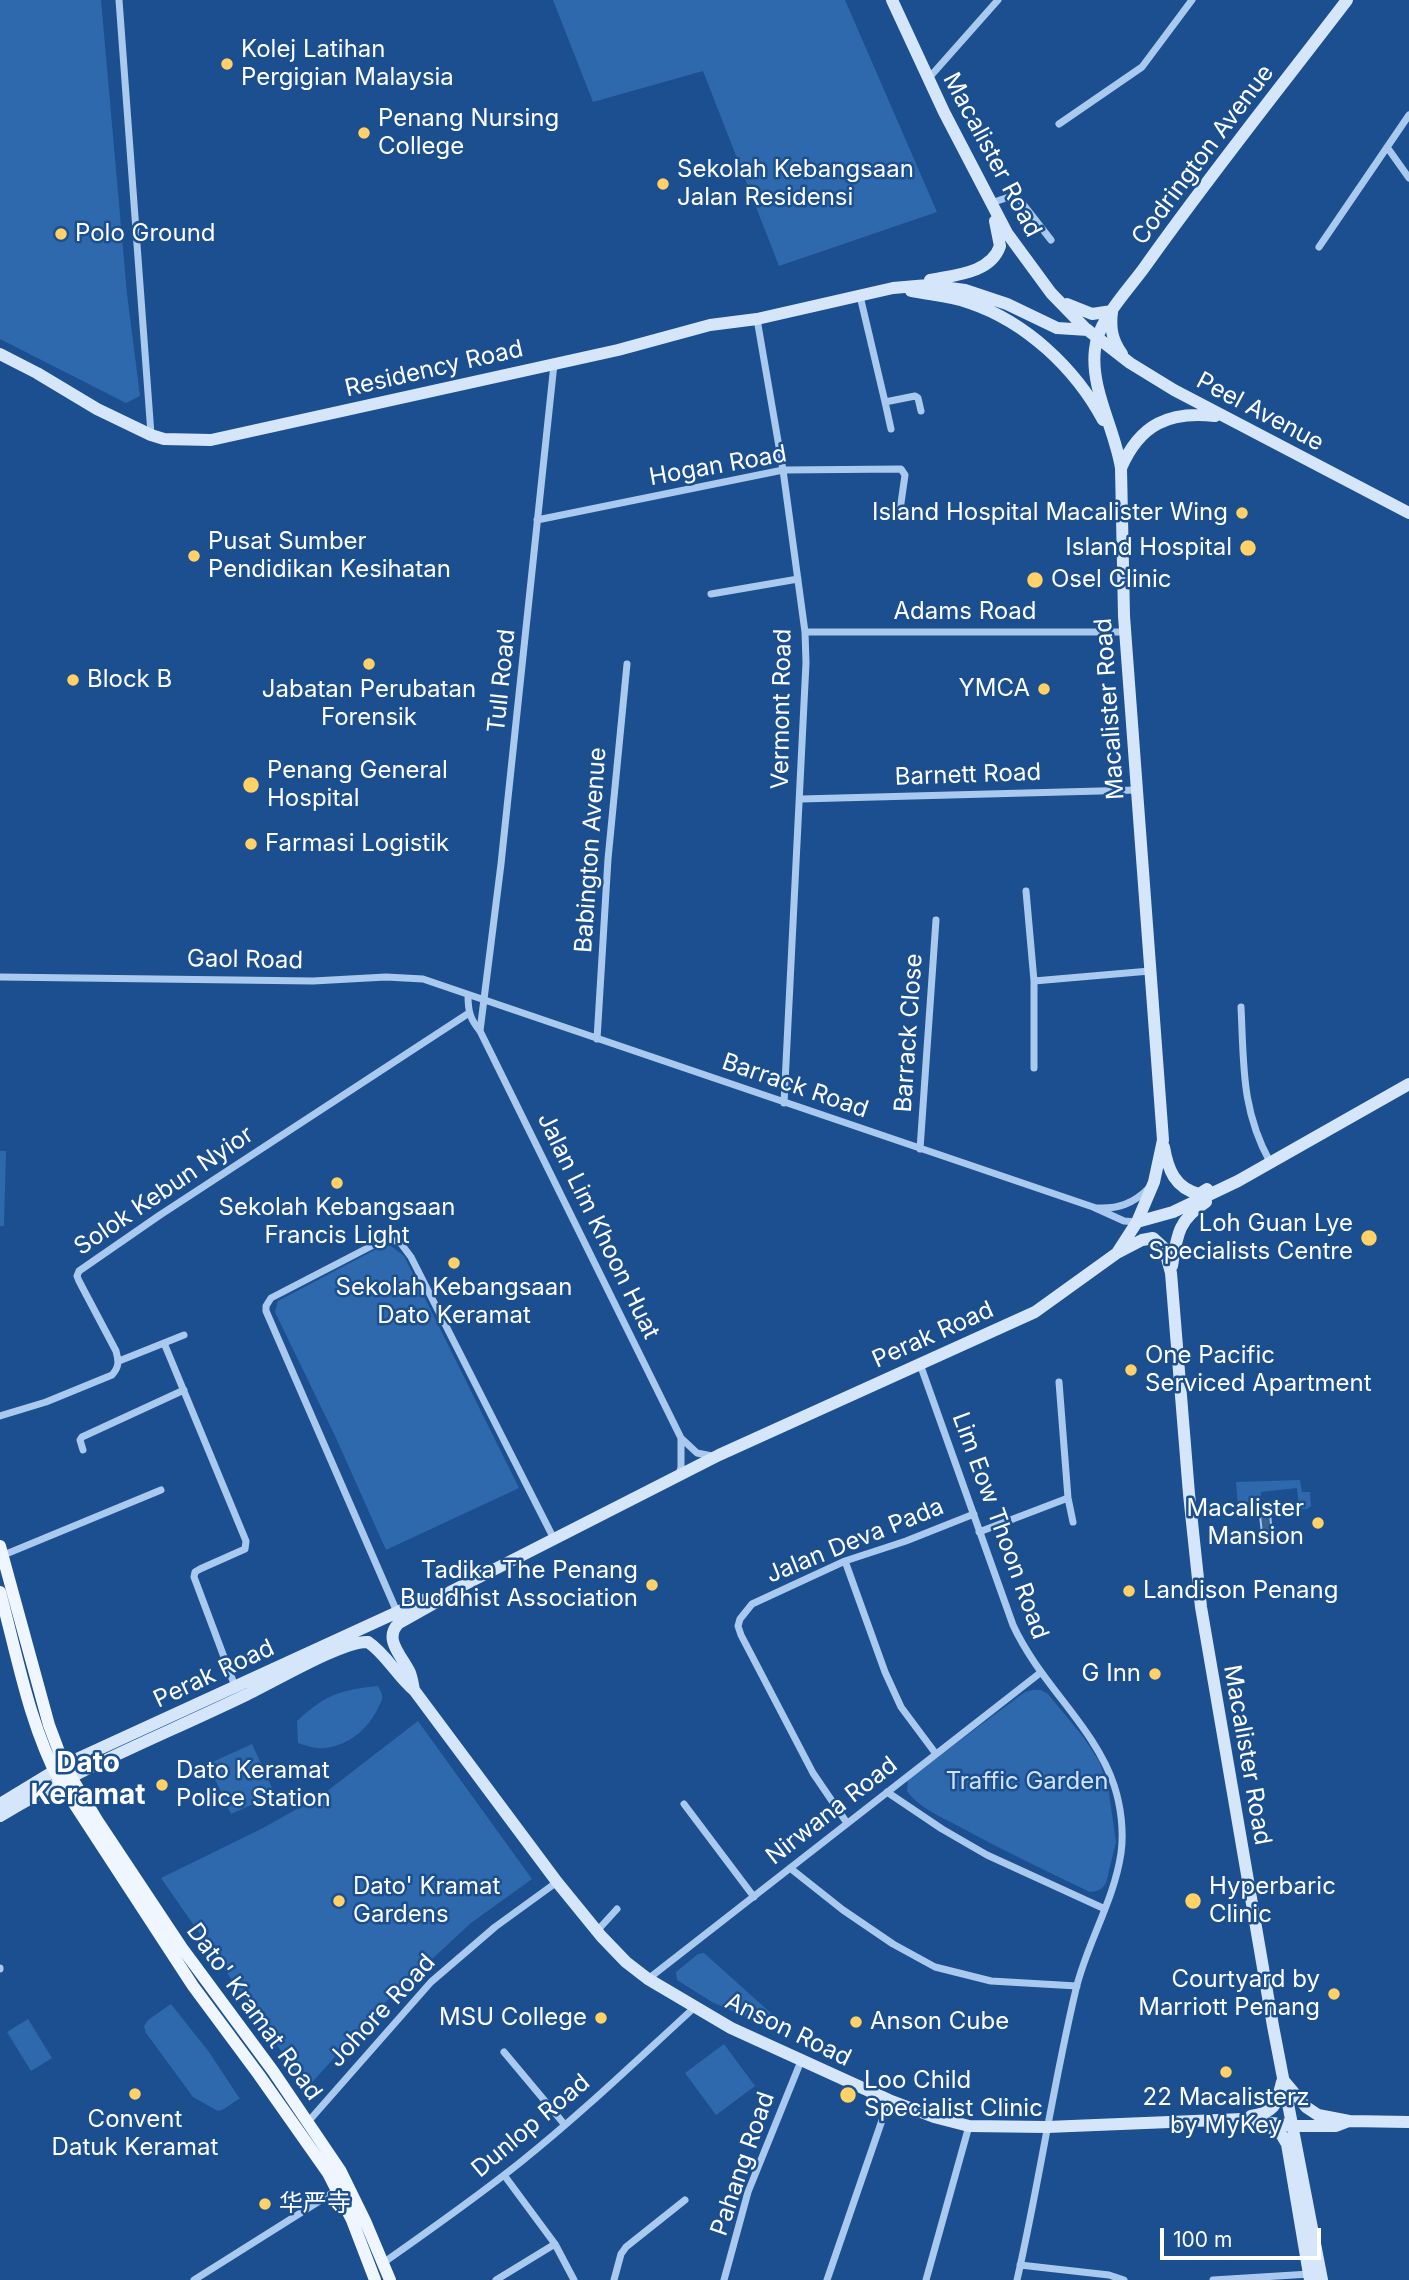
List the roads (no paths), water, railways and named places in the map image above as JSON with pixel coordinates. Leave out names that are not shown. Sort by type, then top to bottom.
[{"type":"main road","name":"Macalister Road","points":[[892,0],[990,203],[1026,261],[1055,297],[1093,334],[1097,381],[1118,447],[1121,468],[1125,632],[1163,1140],[1154,1182],[1137,1222]]},
{"type":"main road","name":"Codrington Avenue","points":[[1093,334],[1347,0]]},
{"type":"main road","points":[[893,288],[961,273],[990,262],[1000,246],[990,203]]},
{"type":"main road","points":[[893,288],[928,285],[965,290],[1007,304],[1057,328],[1093,334]]},
{"type":"main road","name":"Residency Road","points":[[0,354],[97,409],[151,435],[164,439],[211,440],[554,364],[710,325],[757,319],[893,288]]},
{"type":"main road","points":[[893,288],[966,302],[989,311],[1024,332],[1073,375],[1096,406],[1118,447]]},
{"type":"main road","points":[[1055,297],[1092,314],[1112,311],[1110,326],[1115,343],[1130,363]]},
{"type":"main road","name":"Peel Avenue","points":[[1093,334],[1130,363],[1223,417],[1409,513]]},
{"type":"main road","points":[[1121,468],[1135,442],[1165,419],[1191,413],[1223,417]]},
{"type":"main road","points":[[1137,1222],[1173,1212],[1224,1187],[1409,1084]]},
{"type":"main road","points":[[1163,1140],[1170,1171],[1177,1183],[1188,1191],[1199,1194],[1260,1163],[1270,1161]]},
{"type":"main road","points":[[1171,1273],[1181,1225],[1188,1216],[1224,1187]]},
{"type":"main road","name":"Perak Road","points":[[414,1690],[410,1672],[395,1648],[392,1637],[394,1628],[450,1592],[719,1455],[1035,1312],[1117,1253],[1137,1222]]},
{"type":"main road","points":[[1117,1253],[1142,1240],[1153,1238],[1164,1248],[1171,1273]]},
{"type":"main road","name":"Macalister Road","points":[[1171,1273],[1201,1607],[1293,2126],[1315,2277]]},
{"type":"main road","points":[[1,1552],[62,1773]]},
{"type":"main road","points":[[0,1592],[37,1727],[62,1773]]},
{"type":"main road","name":"Perak Road","points":[[242,1693],[397,1612],[443,1592],[450,1592]]},
{"type":"main road","name":"Perak Road","points":[[0,1804],[62,1773],[362,1641],[376,1647],[401,1679],[414,1690]]},
{"type":"main road","name":"Anson Road","points":[[414,1690],[557,1882],[626,1962],[648,1979],[731,2028],[889,2101],[969,2126],[1047,2127],[1242,2119],[1293,2126],[1409,2122]]},
{"type":"main road","name":"Perak Road","points":[[0,1816],[62,1773]]},
{"type":"main road","name":"Dato' Kramat Road","points":[[62,1773],[182,1948],[273,2071],[337,2190],[362,2245],[374,2280]]},
{"type":"main road","points":[[1242,2119],[1266,2114],[1274,2108],[1283,2078]]},
{"type":"main road","points":[[1283,2078],[1306,2108],[1318,2115],[1349,2122]]},
{"type":"main road","points":[[1242,2119],[1273,2127],[1287,2144],[1315,2277]]},
{"type":"main road","name":"Dato' Kramat Road","points":[[304,2126],[340,2170],[390,2280]]},
{"type":"street","points":[[119,0],[151,435]]},
{"type":"street","points":[[928,79],[998,0]]},
{"type":"street","points":[[1059,124],[1142,67],[1192,0]]},
{"type":"street","points":[[1319,247],[1409,115]]},
{"type":"street","points":[[1387,147],[1409,178]]},
{"type":"street","points":[[990,203],[1012,196],[1019,199],[1051,240]]},
{"type":"street","points":[[860,296],[891,429]]},
{"type":"street","name":"Vermont Road","points":[[757,319],[783,470],[805,632],[801,799],[784,1103]]},
{"type":"street","name":"Tull Road","points":[[484,1001],[554,364]]},
{"type":"street","points":[[885,402],[915,396],[921,411]]},
{"type":"street","name":"Hogan Road","points":[[537,520],[783,470],[901,470],[905,475],[899,517]]},
{"type":"street","points":[[711,594],[798,579]]},
{"type":"street","name":"Adams Road","points":[[805,632],[1125,632]]},
{"type":"street","name":"Babington Avenue","points":[[597,1040],[608,859],[626,664]]},
{"type":"street","name":"Barnett Road","points":[[801,799],[1137,790]]},
{"type":"street","points":[[1026,891],[1034,981],[1034,1068]]},
{"type":"street","name":"Barrack Close","points":[[920,1149],[936,920]]},
{"type":"street","points":[[1034,981],[1150,971]]},
{"type":"street","name":"Gaol Road","points":[[0,977],[313,981],[412,978],[439,983],[484,1001]]},
{"type":"street","points":[[468,995],[468,1013]]},
{"type":"street","points":[[480,1031],[484,1001]]},
{"type":"street","name":"Barrack Road","points":[[484,1001],[1093,1207],[1124,1221],[1137,1222]]},
{"type":"street","points":[[1241,1007],[1248,1109],[1259,1141],[1270,1161]]},
{"type":"street","name":"Jalan Lim Khoon Huat","points":[[468,1013],[480,1031],[681,1438],[679,1476]]},
{"type":"street","name":"Solok Kebun Nyior","points":[[119,1361],[79,1281],[79,1271],[468,1013]]},
{"type":"street","name":"Barrack Road","points":[[1093,1207],[1113,1209],[1125,1206],[1154,1182]]},
{"type":"street","points":[[397,1612],[266,1311],[271,1298],[383,1240],[399,1241],[411,1257],[554,1539]]},
{"type":"street","points":[[0,1416],[46,1402],[112,1375],[119,1361],[184,1335]]},
{"type":"street","points":[[164,1343],[246,1541],[245,1549],[195,1572],[194,1577],[242,1693]]},
{"type":"street","name":"Lim Eow Thoon Road","points":[[920,1364],[1024,1650],[1095,1745],[1115,1788],[1121,1817],[1122,1851],[1118,1872],[1077,1986],[1017,2280]]},
{"type":"street","points":[[1059,1382],[1068,1498],[1073,1522]]},
{"type":"street","points":[[83,1450],[80,1440],[82,1437],[184,1390]]},
{"type":"street","points":[[681,1438],[705,1457],[719,1455]]},
{"type":"street","points":[[1,1552],[161,1490]]},
{"type":"street","points":[[979,1532],[1068,1498]]},
{"type":"street","name":"Jalan Deva Pada","points":[[848,1823],[813,1773],[738,1626],[745,1610],[752,1604],[845,1561],[974,1514]]},
{"type":"street","points":[[845,1561],[885,1672],[901,1707],[936,1754]]},
{"type":"street","name":"Nirwana Road","points":[[648,1979],[1040,1673]]},
{"type":"street","points":[[887,1792],[987,1855],[1105,1909]]},
{"type":"street","points":[[684,1804],[754,1897]]},
{"type":"street","points":[[790,1868],[843,1910],[893,1944],[935,1967],[991,1981],[1077,1986]]},
{"type":"street","name":"Johore Road","points":[[304,2126],[431,1982],[495,1927],[557,1882]]},
{"type":"street","points":[[597,1931],[617,1909]]},
{"type":"street","name":"Dunlop Road","points":[[383,2263],[504,2175],[565,2125],[695,2007]]},
{"type":"street","points":[[504,2052],[565,2125]]},
{"type":"street","name":"Pahang Road","points":[[724,2280],[748,2192],[801,2061]]},
{"type":"street","points":[[827,2280],[889,2101]]},
{"type":"street","points":[[926,2280],[969,2126]]},
{"type":"street","points":[[504,2175],[555,2244],[574,2280]]},
{"type":"street","points":[[194,2280],[337,2190]]},
{"type":"street","points":[[614,2280],[624,2250],[685,2200]]},
{"type":"street","points":[[496,2280],[555,2244]]},
{"type":"street","points":[[1020,2265],[1109,2275],[1124,2280]]},
{"type":"street","points":[[1213,2280],[1315,2277]]},
{"type":"place","name":"Kolej Latihan Pergigian Malaysia","points":[[227,64]]},
{"type":"place","name":"Penang Nursing College","points":[[364,133]]},
{"type":"place","name":"Sekolah Kebangsaan Jalan Residensi","points":[[663,184]]},
{"type":"place","name":"Polo Ground","points":[[61,234]]},
{"type":"place","name":"Island Hospital Macalister Wing","points":[[1242,513]]},
{"type":"place","name":"Island Hospital","points":[[1248,548]]},
{"type":"place","name":"Pusat Sumber Pendidikan Kesihatan","points":[[194,556]]},
{"type":"place","name":"Osel Clinic","points":[[1035,580]]},
{"type":"place","name":"Jabatan Perubatan Forensik","points":[[369,664]]},
{"type":"place","name":"Block B","points":[[73,680]]},
{"type":"place","name":"YMCA","points":[[1044,689]]},
{"type":"place","name":"Penang General Hospital","points":[[251,785]]},
{"type":"place","name":"Farmasi Logistik","points":[[251,844]]},
{"type":"place","name":"Sekolah Kebangsaan Francis Light","points":[[337,1183]]},
{"type":"place","name":"Loh Guan Lye Specialists Centre","points":[[1369,1238]]},
{"type":"place","name":"Sekolah Kebangsaan Dato Keramat","points":[[454,1263]]},
{"type":"place","name":"One Pacific Serviced Apartment","points":[[1131,1370]]},
{"type":"place","name":"Macalister Mansion","points":[[1318,1523]]},
{"type":"place","name":"Tadika The Penang Buddhist Association","points":[[652,1585]]},
{"type":"place","name":"Landison Penang","points":[[1129,1591]]},
{"type":"place","name":"G Inn","points":[[1155,1674]]},
{"type":"place","name":"Dato Keramat Police Station","points":[[162,1785]]},
{"type":"place","name":"Dato' Kramat Gardens","points":[[339,1901]]},
{"type":"place","name":"Hyperbaric Clinic","points":[[1193,1901]]},
{"type":"place","name":"Courtyard by Marriott Penang","points":[[1334,1994]]},
{"type":"place","name":"MSU College","points":[[601,2018]]},
{"type":"place","name":"Anson Cube","points":[[856,2022]]},
{"type":"place","name":"22 Macalisterz by MyKey","points":[[1226,2072]]},
{"type":"place","name":"Convent Datuk Keramat","points":[[135,2094]]},
{"type":"place","name":"Loo Child Specialist Clinic","points":[[848,2095]]},
{"type":"place","name":"华严寺","points":[[265,2204]]},
{"type":"district","name":"Dato Keramat","points":[[88,1780]]},
{"type":"park label","name":"Traffic Garden","points":[[1027,1782]]}]
